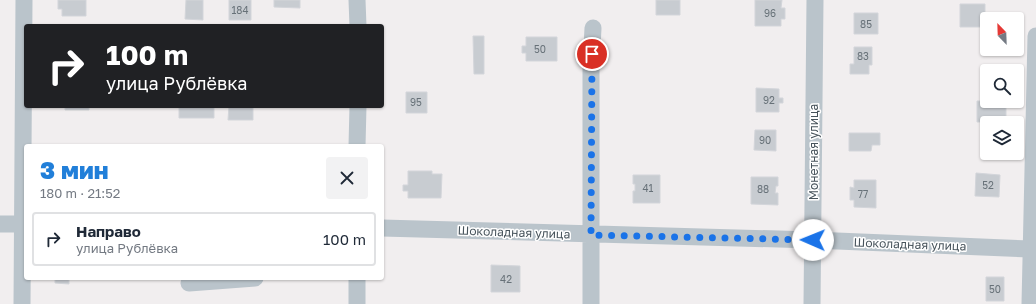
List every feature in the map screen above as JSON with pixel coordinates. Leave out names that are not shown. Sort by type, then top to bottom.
[{"type":"street","points":[[22,304],[24,0]]},
{"type":"street","points":[[357,0],[358,24]]},
{"type":"street","name":"Монетная улица","points":[[812,304],[815,0]]},
{"type":"street","points":[[591,304],[593,28]]},
{"type":"street","points":[[1030,304],[1030,249],[1036,36]]},
{"type":"street","points":[[357,144],[358,108]]},
{"type":"street","points":[[0,224],[23,224]]},
{"type":"street","name":"Шоколадная улица","points":[[384,228],[813,240],[1030,249]]},
{"type":"street","points":[[189,283],[229,280]]},
{"type":"street","points":[[357,280],[357,304]]},
{"type":"building","points":[[58,0],[86,0],[86,16],[62,16],[62,9],[58,9]]},
{"type":"building","points":[[186,0],[203,0],[203,20],[185,19]]},
{"type":"building","points":[[229,0],[251,0],[251,20],[229,20]]},
{"type":"building","points":[[274,0],[300,0],[300,8],[274,7]]},
{"type":"building","points":[[656,0],[680,0],[680,15],[656,15]]},
{"type":"building","points":[[755,0],[782,0],[781,8],[785,8],[785,19],[781,19],[781,26],[755,26]]},
{"type":"building","points":[[960,4],[985,4],[985,12],[980,12],[980,27],[960,27]]},
{"type":"building","points":[[854,13],[878,13],[878,34],[854,34]]},
{"type":"building","points":[[473,36],[484,36],[484,74],[474,74]]},
{"type":"building","points":[[526,37],[557,37],[557,61],[526,61],[526,53],[522,53],[522,46],[526,46]]},
{"type":"building","points":[[854,47],[872,47],[872,65],[869,65],[869,74],[850,74],[850,64],[854,64]]},
{"type":"building","points":[[756,88],[779,89],[779,98],[783,98],[783,103],[779,103],[779,112],[756,112]]},
{"type":"building","points":[[406,92],[427,92],[427,113],[406,113]]},
{"type":"building","points":[[977,101],[980,101],[980,108],[1006,108],[1006,116],[980,116],[980,122],[977,122]]},
{"type":"building","points":[[65,108],[89,108],[89,110],[65,110]]},
{"type":"building","points":[[179,108],[214,108],[214,118],[179,118]]},
{"type":"building","points":[[229,108],[253,108],[253,120],[228,120]]},
{"type":"building","points":[[755,130],[776,130],[776,151],[754,150]]},
{"type":"building","points":[[849,133],[880,133],[880,145],[872,145],[871,151],[849,151]]},
{"type":"building","points":[[408,171],[432,171],[432,174],[442,174],[441,198],[408,198],[408,191],[403,191],[403,185],[408,185]]},
{"type":"building","points":[[976,173],[1000,175],[999,197],[975,196]]},
{"type":"building","points":[[633,175],[660,175],[660,203],[633,203],[633,191],[635,191],[635,184],[633,184]]},
{"type":"building","points":[[751,177],[778,177],[778,186],[776,186],[775,193],[778,193],[778,205],[751,204]]},
{"type":"building","points":[[854,180],[876,180],[876,208],[854,207],[854,200],[850,200],[850,187],[854,188]]},
{"type":"building","points":[[491,265],[520,266],[520,292],[491,292]]},
{"type":"building","points":[[986,277],[1004,277],[1004,301],[986,301]]},
{"type":"building","points":[[55,280],[69,280],[69,284],[55,283]]},
{"type":"route","points":[[592,54],[591,235],[813,240]]}]
